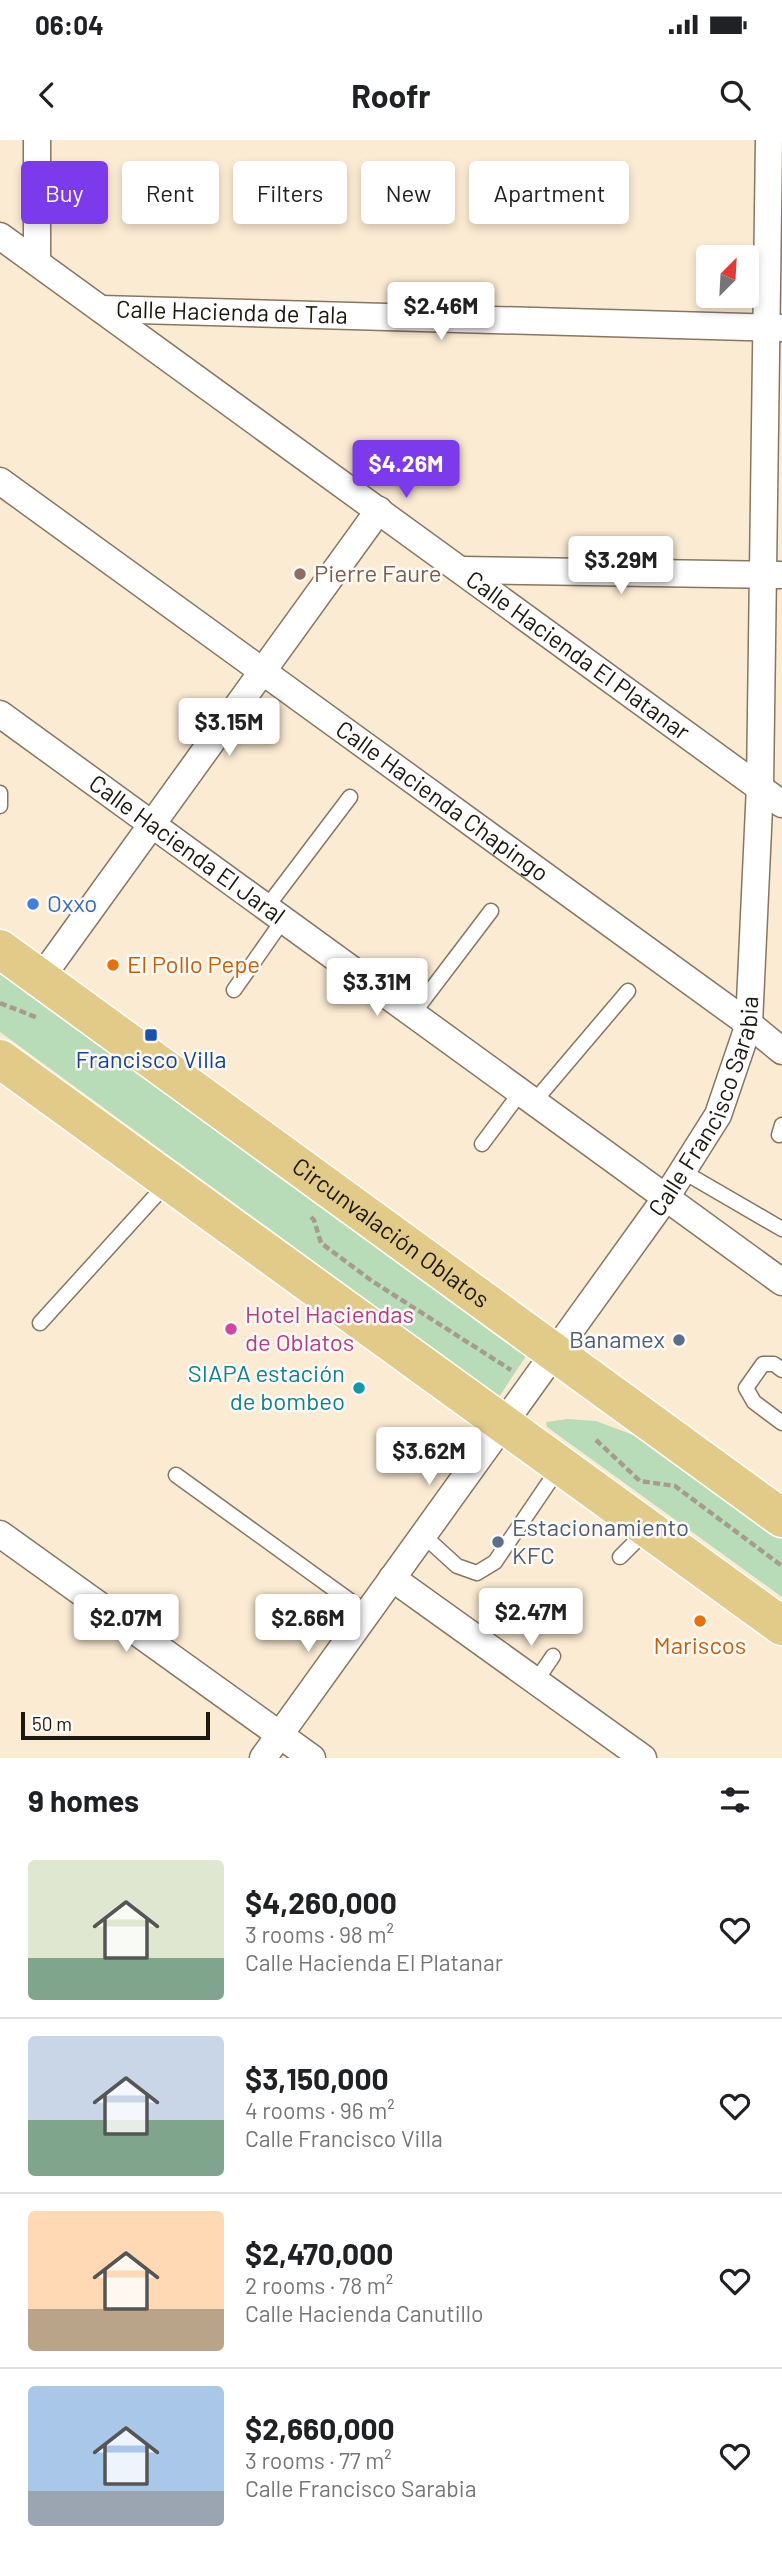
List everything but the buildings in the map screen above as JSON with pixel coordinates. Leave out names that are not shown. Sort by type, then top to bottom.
[{"type":"main road","name":"Circunvalación Oblatos","points":[[0,949],[782,1518]]},
{"type":"main road","points":[[0,1059],[782,1626]]},
{"type":"street","points":[[37,140],[37,262]]},
{"type":"street","name":"Calle Francisco Sarabia","points":[[263,1758],[665,1199],[718,1115],[749,1024],[772,575],[775,328],[769,140]]},
{"type":"street","name":"Calle Hacienda El Platanar","points":[[0,236],[782,803]]},
{"type":"street","name":"Calle Hacienda de Tala","points":[[102,309],[775,328]]},
{"type":"street","name":"Calle Hacienda Chapingo","points":[[0,481],[749,1024],[782,1051]]},
{"type":"street","points":[[40,978],[379,510]]},
{"type":"street","points":[[461,570],[772,575]]},
{"type":"street","name":"Calle Hacienda El Jaral","points":[[0,714],[782,1282]]},
{"type":"street","points":[[0,1534],[312,1758]]},
{"type":"street","points":[[392,1578],[643,1758]]},
{"type":"lane","points":[[0,793],[0,806]]},
{"type":"lane","points":[[234,990],[274,914],[350,797]]},
{"type":"lane","points":[[412,1015],[491,911]]},
{"type":"lane","points":[[482,1144],[628,991]]},
{"type":"lane","points":[[682,1171],[782,1229]]},
{"type":"lane","points":[[40,1323],[169,1181]]},
{"type":"lane","points":[[782,1370],[775,1364],[763,1364],[746,1388],[754,1402],[782,1423]]},
{"type":"lane","points":[[423,1535],[457,1566],[477,1573],[495,1562],[560,1465]]},
{"type":"lane","points":[[176,1475],[366,1614]]},
{"type":"lane","points":[[620,1557],[648,1529]]},
{"type":"lane","points":[[536,1681],[553,1656]]},
{"type":"path","points":[[0,1003],[36,1017],[47,1025]]},
{"type":"path","points":[[303,1212],[314,1220],[321,1243],[372,1280],[511,1370]]},
{"type":"path","points":[[596,1440],[640,1481],[675,1486],[782,1566]]},
{"type":"path","points":[[715,1527],[718,1518]]},
{"type":"green space","points":[[0,962],[528,1353],[499,1397],[0,1032]]},
{"type":"green space","points":[[568,1419],[596,1421],[668,1448],[782,1538],[782,1597],[547,1427],[546,1422]]},
{"type":"place","name":"Pierre Faure","points":[[300,574]]},
{"type":"place","name":"Oxxo","points":[[33,904]]},
{"type":"place","name":"El Pollo Pepe","points":[[113,965]]},
{"type":"place","name":"Francisco Villa","points":[[151,1035]]},
{"type":"place","name":"Hotel Haciendas de Oblatos","points":[[231,1329]]},
{"type":"place","name":"Banamex","points":[[679,1340]]},
{"type":"place","name":"SIAPA estación de bombeo","points":[[359,1388]]},
{"type":"place","name":"Estacionamiento KFC","points":[[498,1542]]},
{"type":"place","name":"Mariscos","points":[[700,1621]]}]
